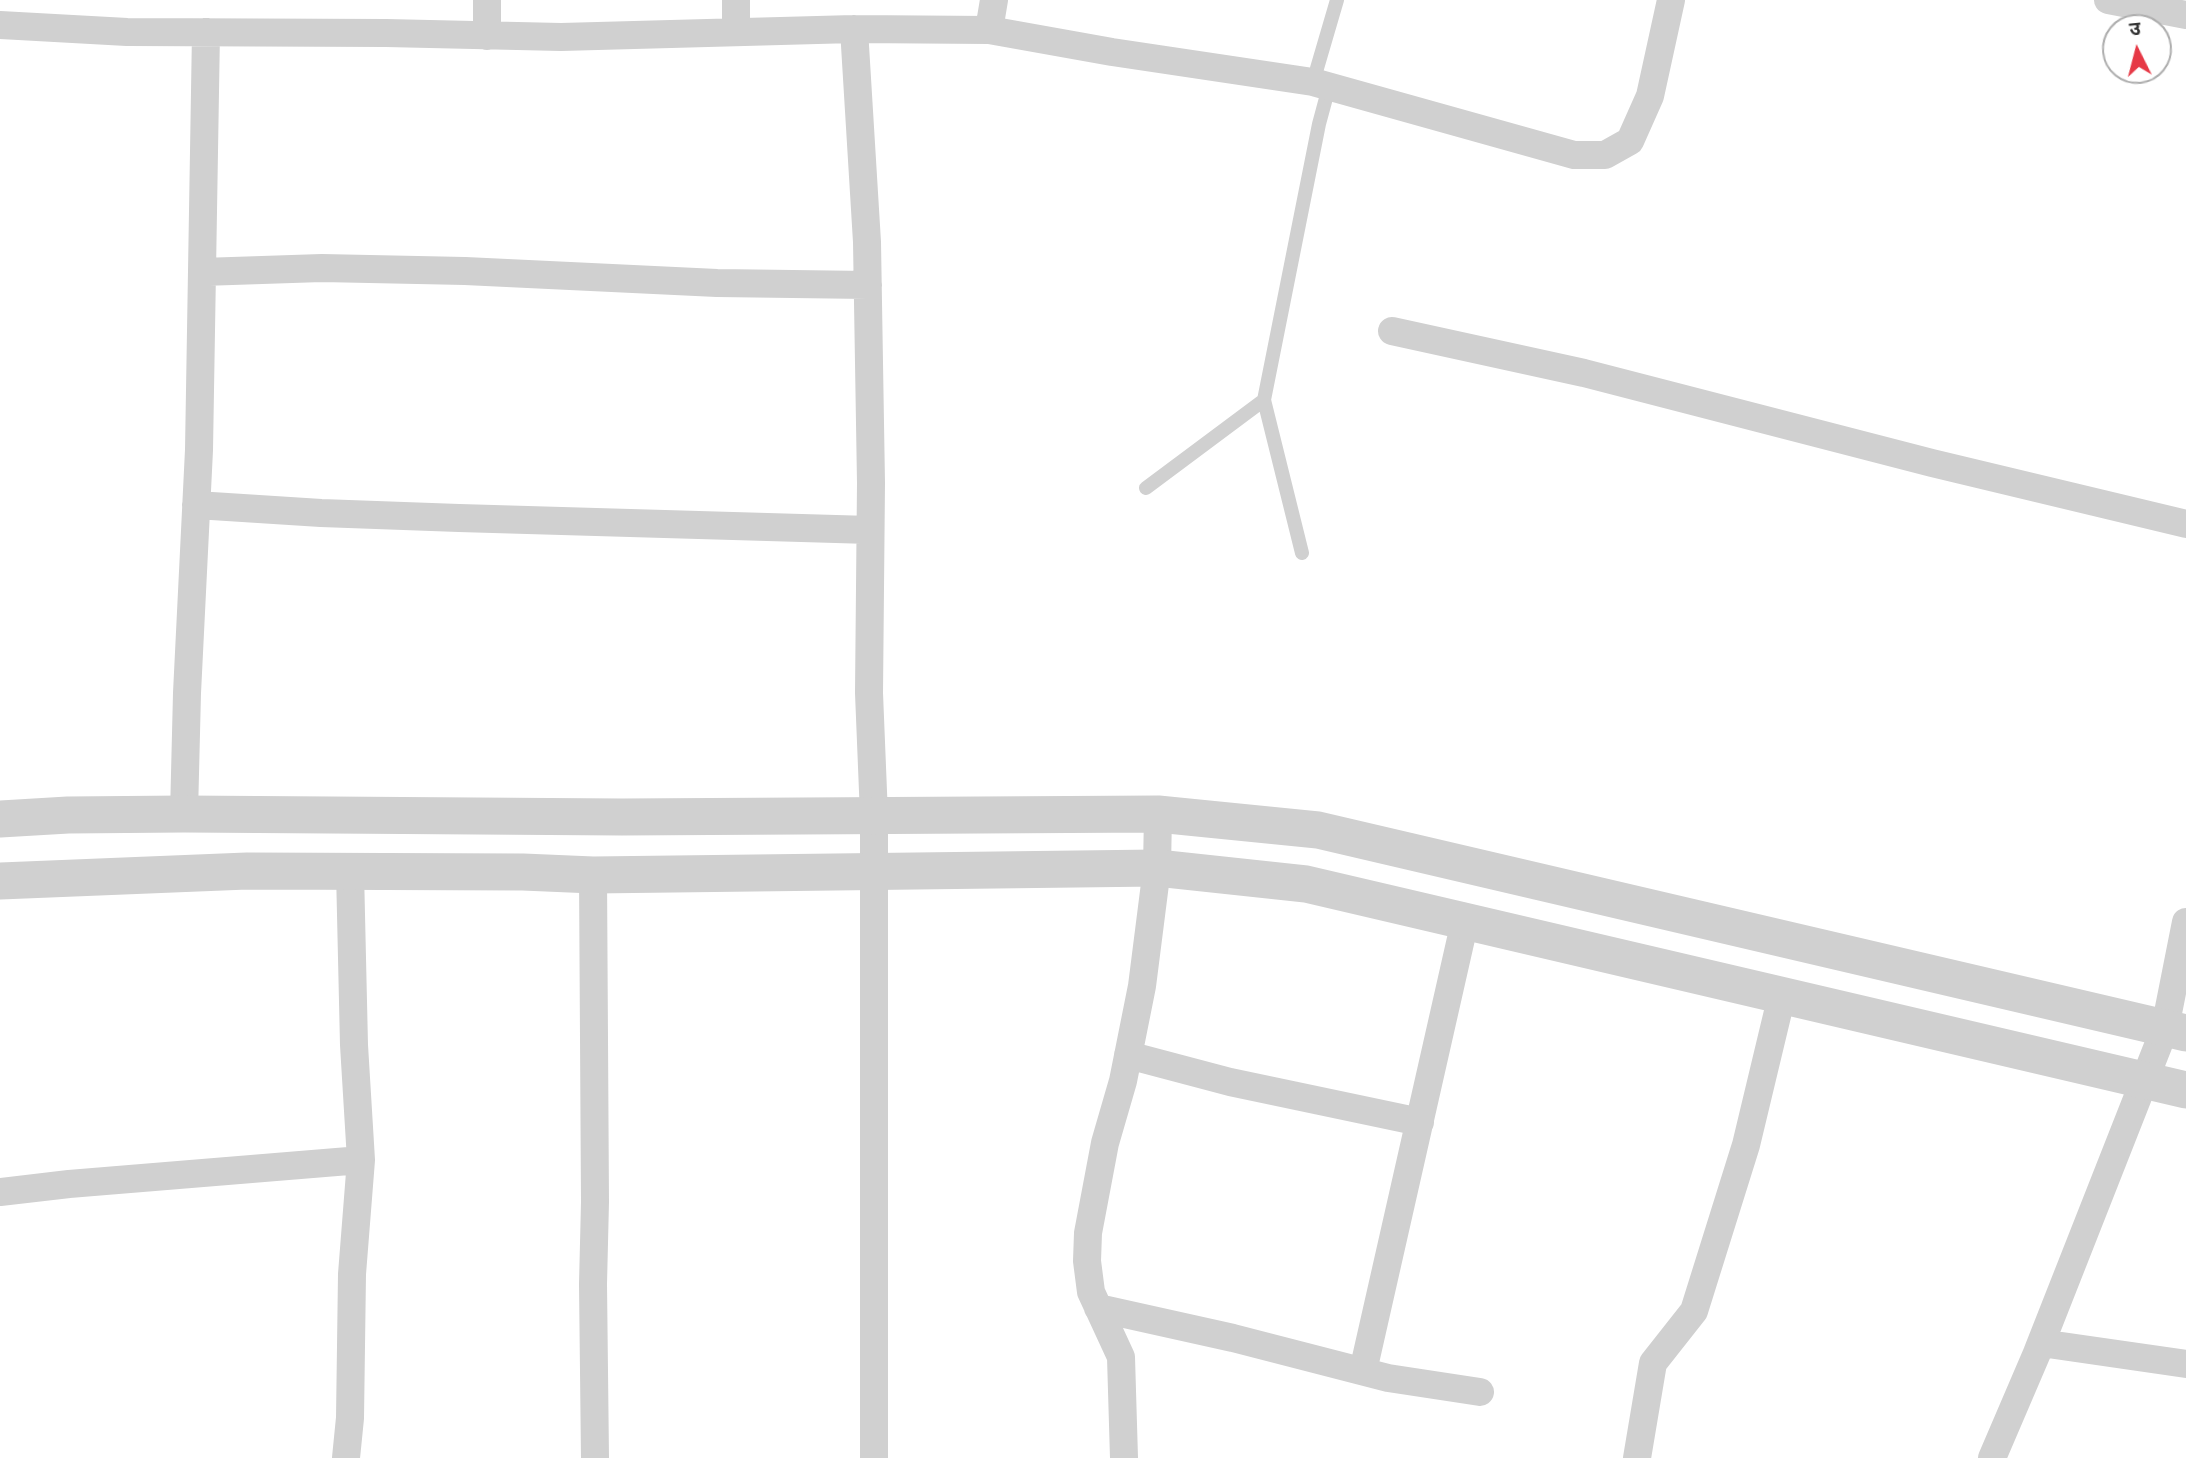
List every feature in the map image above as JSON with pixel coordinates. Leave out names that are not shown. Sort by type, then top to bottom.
[{"type":"street","points":[[487,0],[487,36]]},
{"type":"street","points":[[736,0],[736,32]]},
{"type":"street","points":[[989,30],[993,0]]},
{"type":"street","points":[[0,25],[127,32],[561,37],[854,29],[989,30],[1321,85],[1574,155],[1605,155],[1630,141],[1650,96],[1671,0]]},
{"type":"street","points":[[2108,0],[2186,15]]},
{"type":"street","points":[[854,29],[868,285],[869,693],[874,816],[874,1458]]},
{"type":"street","points":[[184,814],[187,692],[200,450],[206,32]]},
{"type":"street","points":[[202,272],[322,268],[465,271],[717,283],[868,285]]},
{"type":"street","points":[[1392,331],[1584,373],[1932,463],[2186,524]]},
{"type":"street","points":[[196,505],[552,522],[870,530]]},
{"type":"street","points":[[0,818],[184,814],[622,817],[1158,814],[1318,830],[2176,1030]]},
{"type":"street","points":[[1124,1458],[1121,1357],[1091,1292],[1087,1261],[1088,1233],[1105,1143],[1123,1081],[1142,986],[1157,868],[1158,814]]},
{"type":"street","points":[[0,881],[247,871],[523,872],[593,875],[1157,868],[1306,884],[2186,1090]]},
{"type":"street","points":[[346,1458],[350,1418],[352,1274],[361,1160],[354,1045],[350,871]]},
{"type":"street","points":[[593,875],[595,1458]]},
{"type":"street","points":[[1363,1371],[1465,922]]},
{"type":"street","points":[[1992,1458],[2041,1343],[2144,1080],[2176,1030],[2186,922]]},
{"type":"street","points":[[1637,1458],[1653,1363],[1694,1311],[1746,1145],[1782,995]]},
{"type":"street","points":[[1128,1055],[1230,1082],[1420,1122]]},
{"type":"street","points":[[0,1192],[361,1160]]},
{"type":"street","points":[[1098,1308],[1233,1338],[1388,1378],[1480,1392]]},
{"type":"street","points":[[2041,1343],[2186,1364]]},
{"type":"lane","points":[[1302,553],[1264,400],[1319,124],[1321,85],[1337,0]]},
{"type":"lane","points":[[1146,488],[1264,400]]}]
